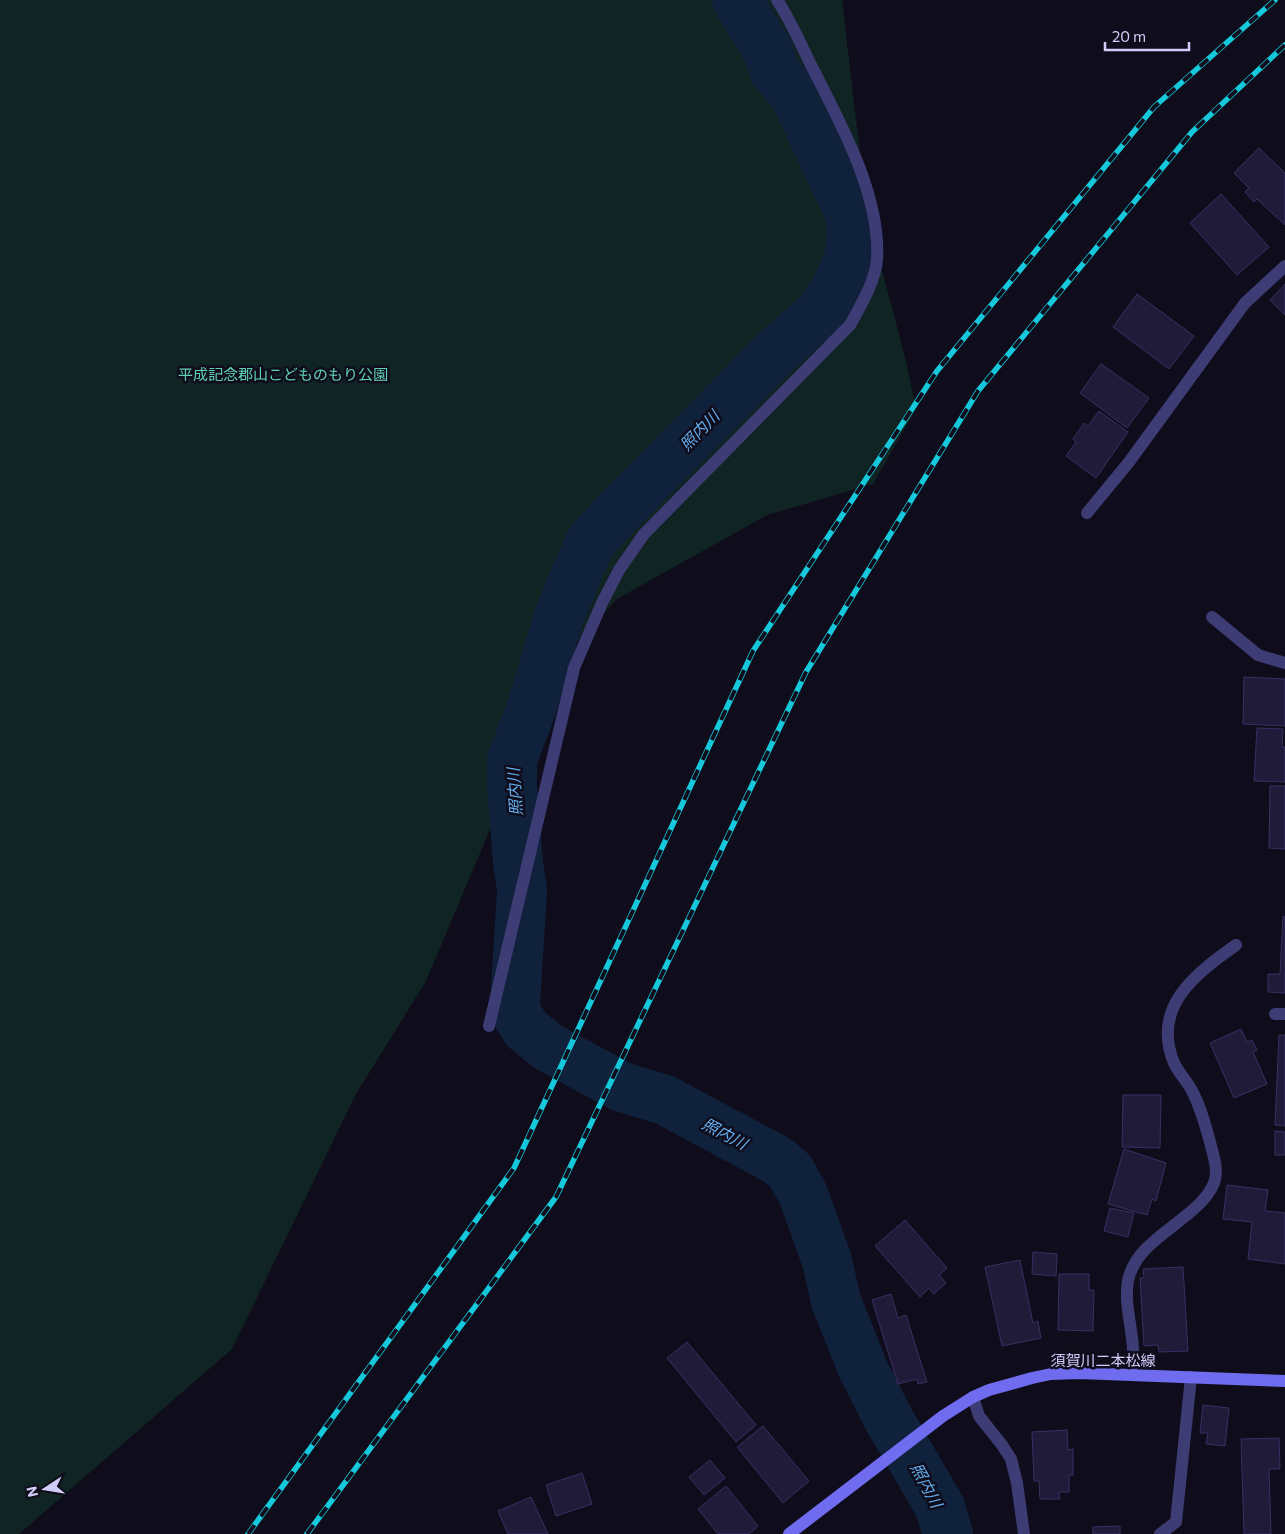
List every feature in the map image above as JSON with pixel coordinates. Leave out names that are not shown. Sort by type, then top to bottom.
[{"type":"main road","name":"須賀川二本松線","points":[[789,1534],[942,1416],[973,1397],[997,1388],[1051,1374],[1079,1373],[1285,1381]]},
{"type":"street","points":[[489,1026],[574,668],[602,602],[619,570],[644,534],[850,325],[868,293],[878,260],[872,206],[853,150],[777,0]]},
{"type":"street","points":[[1087,513],[1129,462],[1245,303],[1285,266]]},
{"type":"street","points":[[1212,617],[1258,655],[1285,663]]},
{"type":"street","points":[[1133,1375],[1133,1349],[1126,1298],[1131,1273],[1140,1254],[1200,1203],[1214,1182],[1216,1167],[1202,1113],[1191,1090],[1175,1065],[1166,1032],[1170,1015],[1178,997],[1187,985],[1207,965],[1236,945]]},
{"type":"street","points":[[1160,1534],[1176,1522],[1191,1376]]},
{"type":"street","points":[[973,1397],[979,1416],[1002,1444],[1010,1459],[1017,1483],[1024,1534]]},
{"type":"green space","name":"平成記念郡山こどものもり公園","points":[[0,0],[842,0],[867,213],[906,361],[916,409],[873,484],[767,515],[617,599],[545,676],[491,827],[426,981],[356,1094],[232,1349],[19,1534],[0,1534]]},
{"type":"building","points":[[1259,148],[1285,173],[1285,225],[1257,199],[1254,202],[1245,192],[1249,188],[1234,173]]},
{"type":"building","points":[[1221,194],[1269,247],[1237,275],[1190,223]]},
{"type":"building","points":[[1285,284],[1285,315],[1270,300]]},
{"type":"building","points":[[1137,294],[1194,336],[1169,369],[1113,327]]},
{"type":"building","points":[[1101,364],[1149,398],[1127,428],[1080,393]]},
{"type":"building","points":[[1099,411],[1128,432],[1096,478],[1066,456],[1076,442],[1073,439],[1084,423],[1088,426]]},
{"type":"building","points":[[1244,677],[1285,679],[1285,726],[1243,724]]},
{"type":"building","points":[[1257,728],[1283,729],[1282,747],[1285,747],[1285,782],[1254,781]]},
{"type":"building","points":[[1270,786],[1285,786],[1285,849],[1269,848]]},
{"type":"building","points":[[1283,916],[1285,917],[1285,993],[1268,992],[1268,974],[1280,974]]},
{"type":"building","points":[[1241,1029],[1247,1042],[1252,1040],[1257,1050],[1253,1052],[1267,1084],[1234,1098],[1210,1043]]},
{"type":"building","points":[[1279,1035],[1285,1035],[1285,1126],[1275,1125]]},
{"type":"building","points":[[1123,1095],[1161,1095],[1160,1148],[1122,1147]]},
{"type":"building","points":[[1275,1131],[1285,1132],[1285,1155],[1275,1155]]},
{"type":"building","points":[[1124,1149],[1166,1163],[1156,1201],[1152,1199],[1147,1215],[1108,1204]]},
{"type":"building","points":[[1227,1185],[1268,1190],[1265,1211],[1285,1213],[1285,1264],[1248,1259],[1252,1222],[1223,1219]]},
{"type":"building","points":[[1110,1208],[1134,1213],[1128,1237],[1104,1231]]},
{"type":"building","points":[[905,1220],[947,1268],[939,1275],[946,1283],[934,1294],[929,1288],[920,1297],[875,1246]]},
{"type":"building","points":[[1033,1252],[1057,1254],[1056,1276],[1032,1274]]},
{"type":"building","points":[[1020,1260],[1033,1323],[1038,1321],[1041,1338],[1002,1346],[985,1267]]},
{"type":"building","points":[[1183,1267],[1188,1351],[1159,1352],[1158,1345],[1144,1346],[1140,1278],[1144,1278],[1143,1269]]},
{"type":"building","points":[[1059,1274],[1089,1274],[1089,1290],[1094,1290],[1093,1331],[1058,1330]]},
{"type":"building","points":[[891,1294],[898,1318],[906,1315],[927,1382],[918,1384],[917,1379],[898,1384],[872,1300]]},
{"type":"building","points":[[687,1342],[756,1425],[736,1442],[667,1358]]},
{"type":"building","points":[[1203,1405],[1229,1408],[1225,1446],[1206,1444],[1208,1433],[1200,1433]]},
{"type":"building","points":[[763,1426],[809,1481],[783,1503],[737,1447]]},
{"type":"building","points":[[1067,1430],[1068,1450],[1073,1449],[1073,1475],[1069,1475],[1069,1492],[1059,1492],[1060,1499],[1040,1499],[1039,1481],[1034,1481],[1032,1432]]},
{"type":"building","points":[[1279,1438],[1280,1469],[1269,1469],[1271,1534],[1244,1534],[1241,1439]]},
{"type":"building","points":[[710,1460],[725,1478],[704,1495],[689,1477]]},
{"type":"building","points":[[582,1473],[592,1504],[556,1516],[546,1485]]},
{"type":"building","points":[[726,1486],[758,1526],[749,1534],[718,1534],[698,1509]]},
{"type":"building","points":[[531,1497],[548,1534],[508,1534],[498,1511]]},
{"type":"building","points":[[1120,1526],[1120,1534],[1093,1534],[1093,1527]]},
{"type":"waterway","name":"照内川","points":[[737,0],[768,51],[774,70],[795,96],[848,209],[853,228],[849,259],[835,291],[820,313],[779,349],[591,541],[559,617],[532,707],[512,760],[512,786],[522,890],[515,1005],[518,1016],[526,1029],[548,1047],[622,1087],[665,1100],[777,1160],[790,1171],[803,1194],[827,1261],[836,1301],[863,1369],[888,1418],[940,1507],[948,1534]]},
{"type":"railway","points":[[248,1534],[514,1168],[753,651],[937,371],[1154,107],[1275,0]]},
{"type":"railway","points":[[307,1534],[556,1197],[806,672],[978,391],[1192,132],[1285,45]]}]
